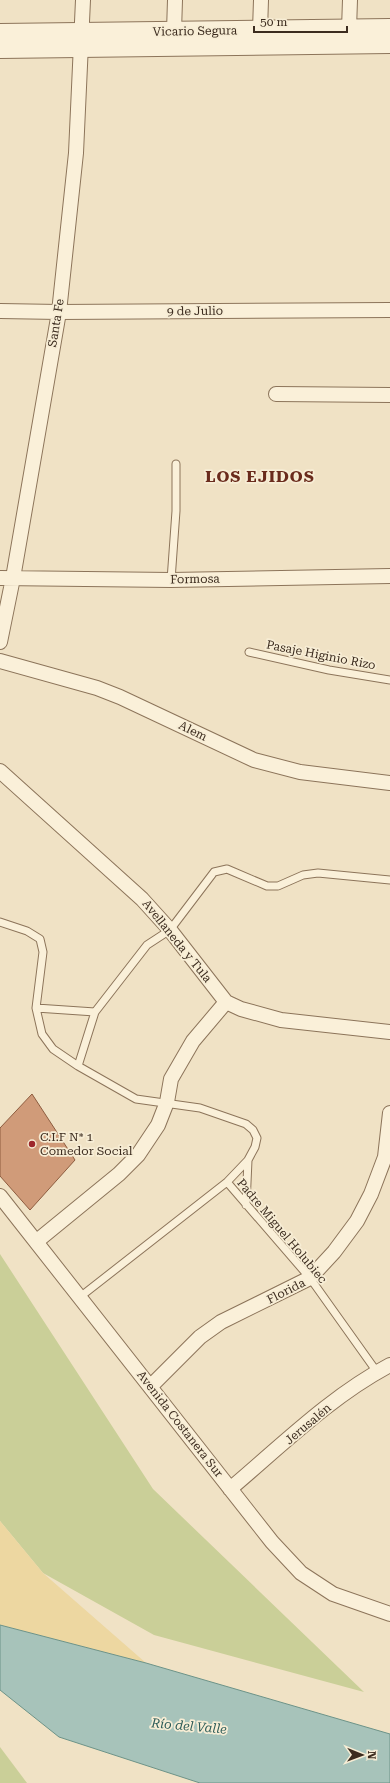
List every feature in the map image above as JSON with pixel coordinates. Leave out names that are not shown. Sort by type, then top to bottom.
[{"type":"street","name":"Santa Fe","points":[[0,642],[6,578],[59,312],[76,153],[83,0]]},
{"type":"street","points":[[174,31],[175,0]]},
{"type":"street","points":[[260,30],[261,0]]},
{"type":"street","points":[[349,29],[350,0]]},
{"type":"street","name":"Vicario Segura","points":[[0,49],[174,31],[390,28]]},
{"type":"street","name":"Vicario Segura","points":[[0,33],[81,40],[390,44]]},
{"type":"street","name":"9 de Julio","points":[[0,311],[390,310]]},
{"type":"street","points":[[276,394],[390,394]]},
{"type":"street","name":"Formosa","points":[[6,578],[171,580],[390,576]]},
{"type":"street","name":"Alem","points":[[0,662],[97,688],[120,696],[254,760],[300,772],[390,783]]},
{"type":"street","name":"Avellaneda y Tula","points":[[0,771],[142,899],[170,930],[226,1002],[241,1009],[281,1020],[390,1032]]},
{"type":"street","points":[[37,1241],[119,1174],[138,1155],[158,1126],[167,1102],[171,1079],[193,1040],[226,1002]]},
{"type":"street","name":"Florida","points":[[151,1386],[200,1336],[221,1322],[310,1278],[334,1252],[357,1221],[371,1194],[387,1157],[390,1113]]},
{"type":"street","name":"Avenida Costanera Sur","points":[[0,1196],[151,1386],[272,1542],[301,1573],[333,1594],[390,1614]]},
{"type":"street","name":"Jerusalén","points":[[230,1489],[328,1406],[377,1372],[390,1365]]},
{"type":"lane","points":[[171,580],[176,511],[176,464]]},
{"type":"lane","name":"Pasaje Higinio Rizo","points":[[249,652],[329,670],[390,680]]},
{"type":"lane","points":[[78,1066],[95,1012],[147,945],[170,930],[214,872],[226,869],[267,886],[278,886],[303,875],[318,873],[390,880]]},
{"type":"lane","points":[[0,922],[27,931],[40,939],[43,952],[36,1008],[42,1034],[53,1049],[78,1066],[136,1099],[167,1102],[200,1108],[246,1124],[253,1130],[257,1138],[255,1147],[248,1160],[227,1182],[80,1297]]},
{"type":"lane","points":[[36,1008],[95,1012]]},
{"type":"lane","points":[[246,1205],[248,1160]]},
{"type":"lane","name":"Padre Miguel Holubiec","points":[[227,1182],[310,1278],[377,1372]]},
{"type":"green space","points":[[0,1254],[153,1489],[364,1692],[154,1635],[43,1573],[0,1521]]},
{"type":"green space","points":[[0,1747],[27,1783],[0,1783]]},
{"type":"sand","points":[[0,1521],[43,1573],[146,1663],[0,1625]]},
{"type":"water","name":"Río del Valle","points":[[0,1625],[146,1663],[390,1734],[390,1783],[200,1783],[59,1737],[0,1690]]},
{"type":"building","name":"C.I.F N* 1 Comedor Social","points":[[32,1094],[75,1160],[30,1210],[0,1176],[0,1128]]},
{"type":"place","name":"C.I.F N* 1 Comedor Social","points":[[32,1144]]},
{"type":"district","name":"LOS EJIDOS","points":[[260,476]]}]
